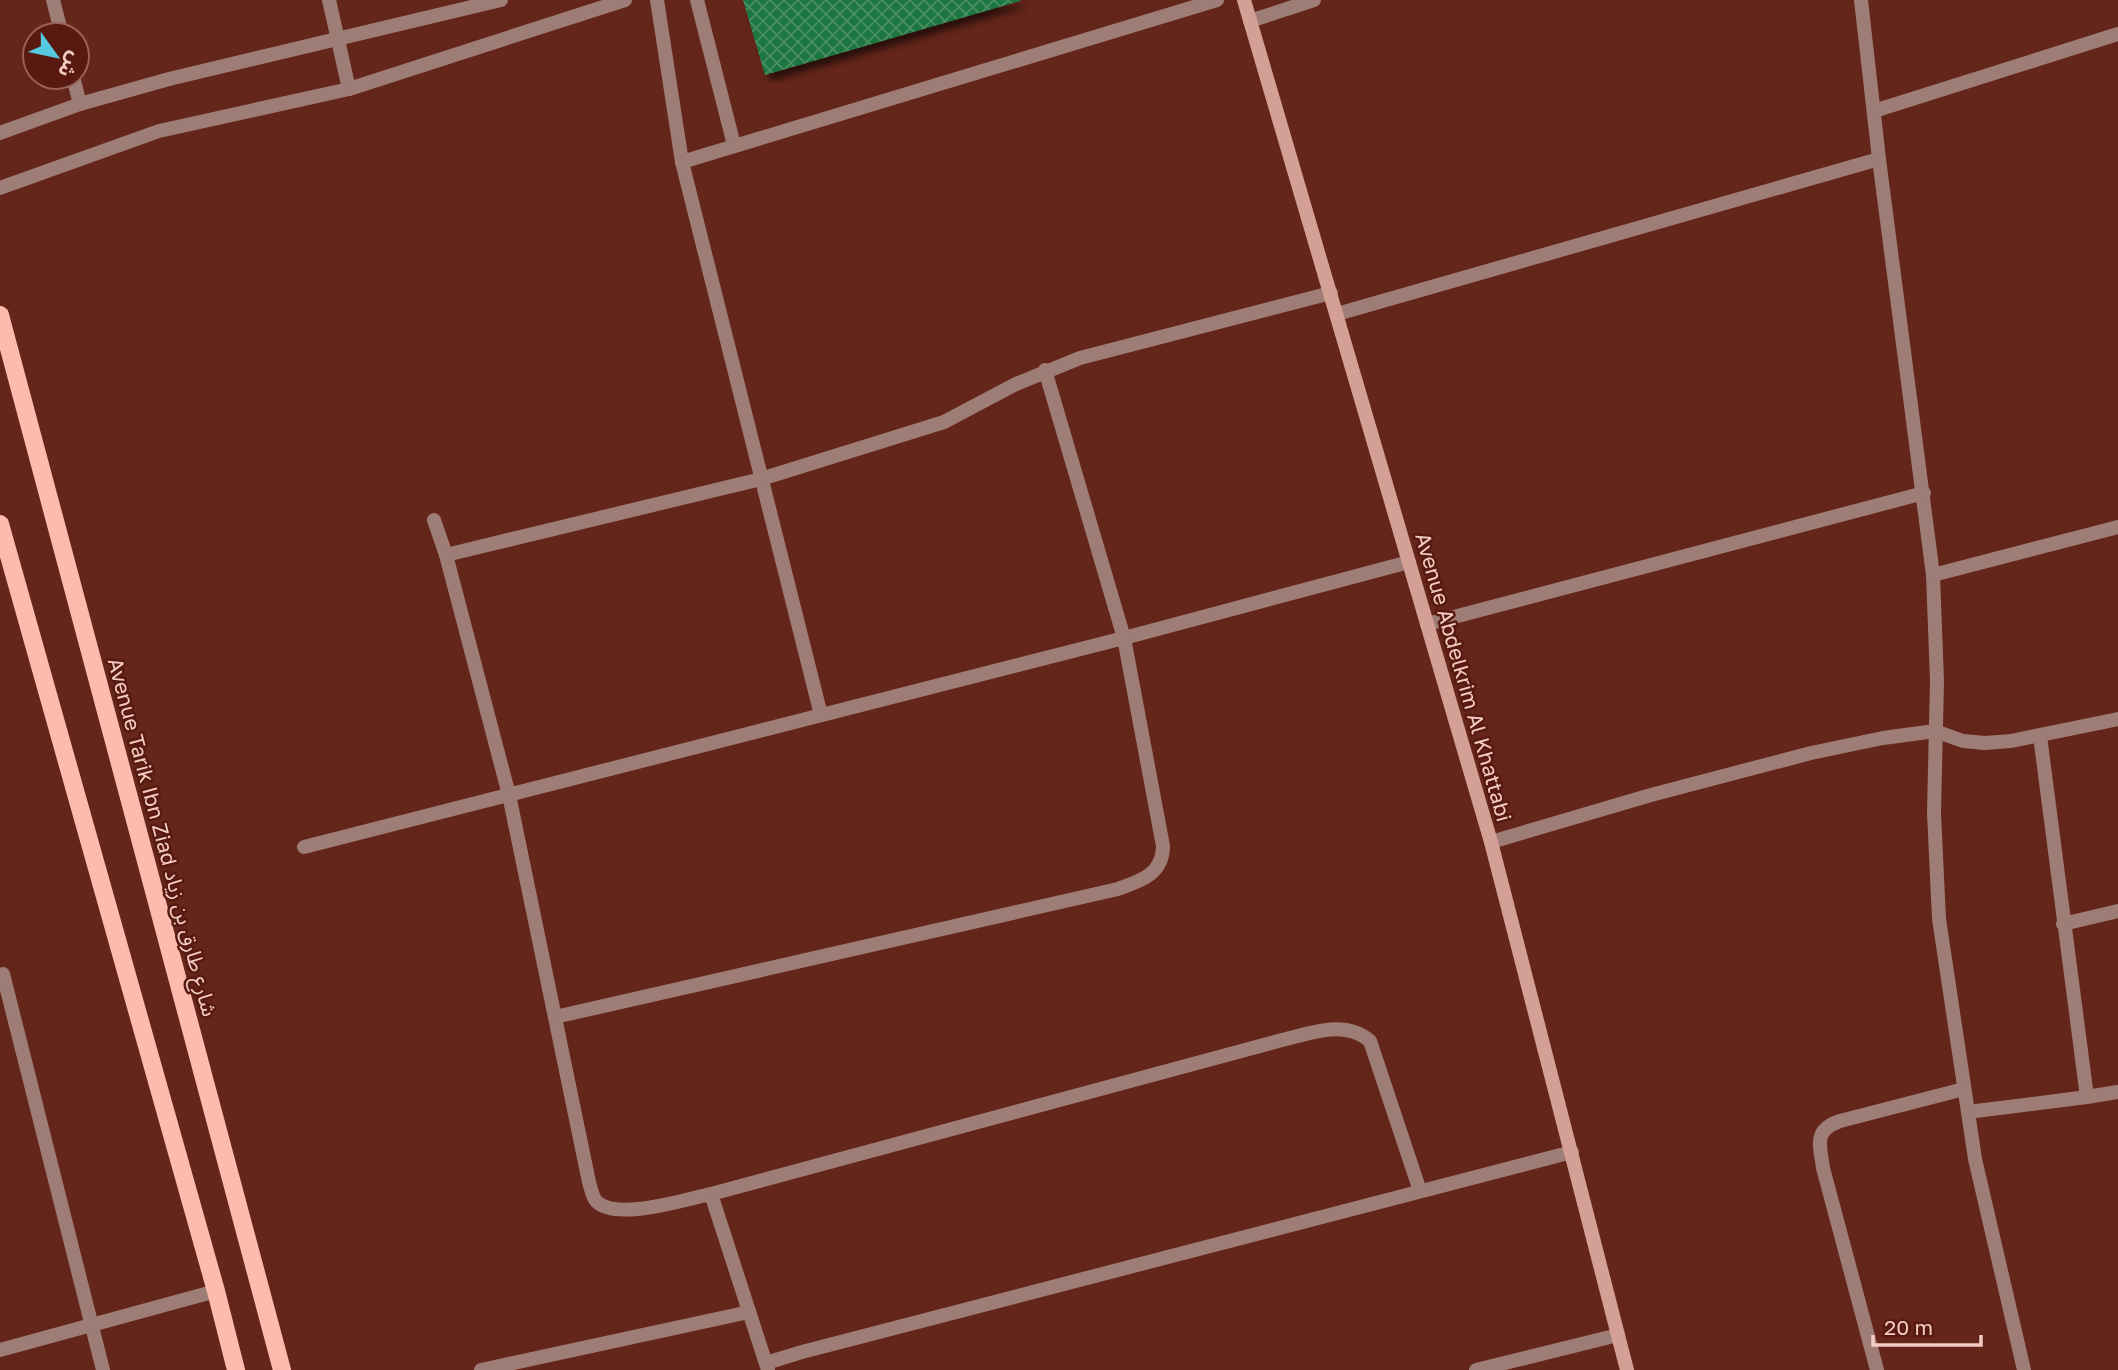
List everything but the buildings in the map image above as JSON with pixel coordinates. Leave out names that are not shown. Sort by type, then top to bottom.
[{"type":"main road","name":"Avenue Abdelkrim Al Khattabi","points":[[1244,0],[1491,842],[1628,1370]]},
{"type":"main road","name":"Avenue Tarik Ibn Ziad شارع طارق بن زياد","points":[[0,315],[282,1370]]},
{"type":"main road","points":[[0,524],[236,1370]]},
{"type":"street","points":[[53,0],[58,21]]},
{"type":"street","points":[[329,0],[349,89]]},
{"type":"street","points":[[0,133],[80,104],[169,79],[501,0]]},
{"type":"street","points":[[0,188],[159,131],[349,89],[625,0]]},
{"type":"street","points":[[657,0],[682,162],[821,715]]},
{"type":"street","points":[[697,0],[734,145]]},
{"type":"street","points":[[682,162],[1217,0]]},
{"type":"street","points":[[1250,22],[1314,0]]},
{"type":"street","points":[[1861,0],[1933,575],[1937,681],[1934,813],[1939,919],[1975,1158],[2024,1370]]},
{"type":"street","points":[[1874,111],[2118,34]]},
{"type":"street","points":[[77,91],[80,104]]},
{"type":"street","points":[[1337,314],[1879,159]]},
{"type":"street","points":[[446,555],[761,479],[944,422],[1045,370],[1080,358],[1331,293]]},
{"type":"street","points":[[555,1017],[1118,889],[1154,873],[1163,856],[1163,846],[1124,638],[1045,370]]},
{"type":"street","points":[[1427,624],[1924,493]]},
{"type":"street","points":[[434,520],[446,555],[509,794],[589,1182],[598,1203],[624,1210],[711,1194],[1282,1040],[1333,1029],[1348,1029],[1362,1034],[1370,1041],[1420,1191]]},
{"type":"street","points":[[1933,575],[2118,527]]},
{"type":"street","points":[[304,847],[1124,638],[1409,562]]},
{"type":"street","points":[[1491,842],[1651,795],[1811,753],[1883,738],[1935,731],[1963,741],[1985,743],[2040,736],[2118,719]]},
{"type":"street","points":[[2040,736],[2087,1097]]},
{"type":"street","points":[[2063,924],[2118,911]]},
{"type":"street","points":[[3,974],[103,1370]]},
{"type":"street","points":[[1877,1370],[1823,1168],[1819,1144],[1821,1135],[1829,1125],[1840,1121],[1964,1089]]},
{"type":"street","points":[[1968,1112],[2118,1093]]},
{"type":"street","points":[[711,1194],[767,1367],[1572,1152]]},
{"type":"street","points":[[0,1350],[216,1291]]},
{"type":"street","points":[[481,1370],[749,1312]]},
{"type":"street","points":[[1476,1370],[1618,1335]]}]
